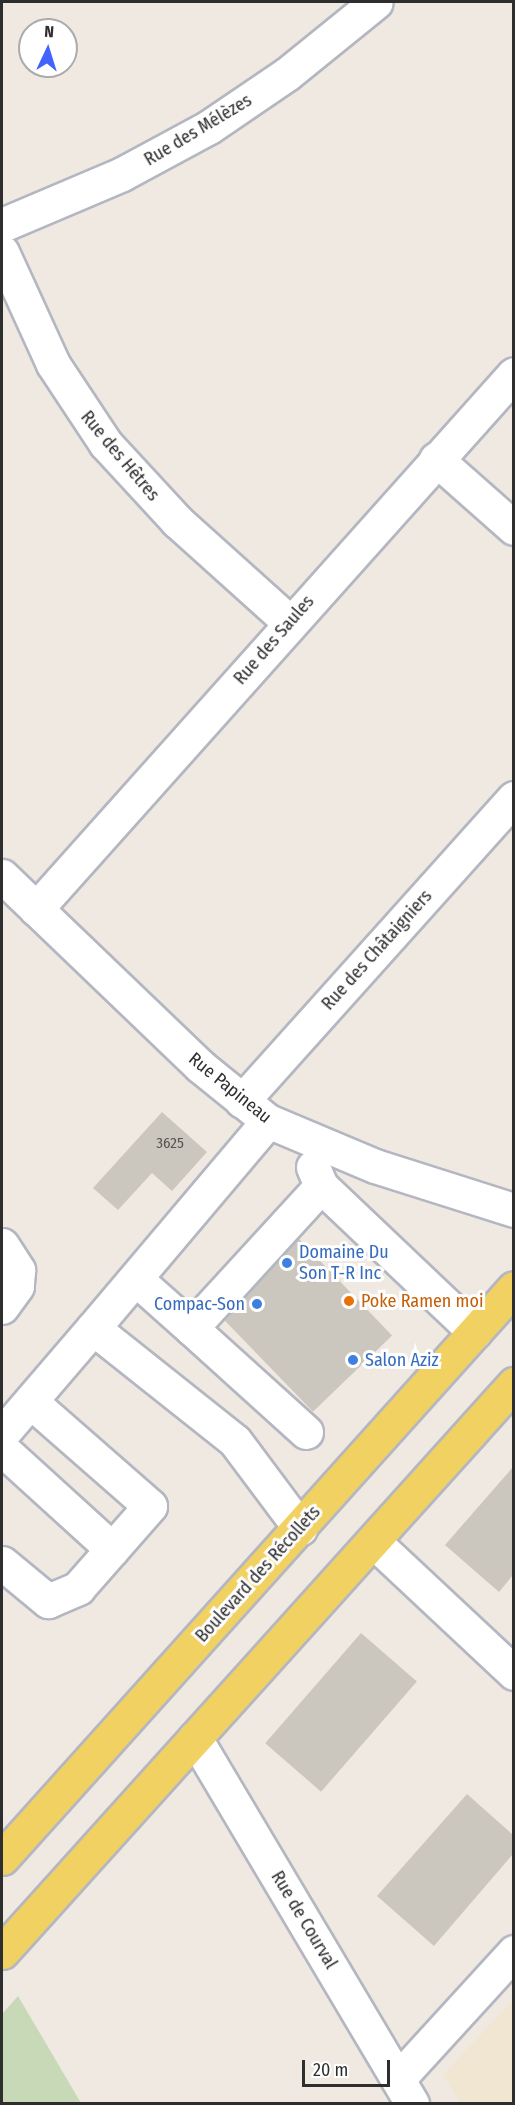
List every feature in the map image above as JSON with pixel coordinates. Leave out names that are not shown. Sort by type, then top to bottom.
[{"type":"main road","name":"Boulevard des Récollets","points":[[2,1858],[513,1288]]},
{"type":"main road","points":[[2,1952],[513,1384]]},
{"type":"street","name":"Rue des Mélèzes","points":[[2,225],[122,174],[208,127],[287,74],[376,2]]},
{"type":"street","name":"Rue des Hêtres","points":[[2,252],[53,364],[106,444],[177,521],[289,622]]},
{"type":"street","name":"Rue des Saules","points":[[36,909],[289,622],[513,374]]},
{"type":"street","points":[[436,459],[513,528]]},
{"type":"street","name":"Rue des Châtaigniers","points":[[242,1101],[513,798]]},
{"type":"street","name":"Rue Papineau","points":[[2,876],[242,1101],[268,1121],[300,1137],[375,1166],[513,1210]]},
{"type":"street","points":[[2,1434],[137,1280],[268,1121]]},
{"type":"street","points":[[300,1137],[321,1186],[475,1332]]},
{"type":"street","points":[[191,1328],[321,1186]]},
{"type":"street","points":[[2,1245],[18,1270],[17,1286],[2,1307]]},
{"type":"street","points":[[137,1280],[306,1432]]},
{"type":"street","points":[[93,1328],[235,1441],[300,1528]]},
{"type":"street","points":[[2,1563],[48,1601],[78,1587],[150,1506],[30,1401]]},
{"type":"street","points":[[2,1449],[112,1549]]},
{"type":"street","points":[[373,1541],[513,1673]]},
{"type":"street","name":"Rue de Courval","points":[[195,1738],[405,2091]]},
{"type":"street","points":[[405,2091],[513,1952]]},
{"type":"shaded area","points":[[513,2000],[513,2103],[460,2103],[443,2075]]},
{"type":"green space","points":[[18,1996],[81,2103],[2,2103],[2,2014]]},
{"type":"building","points":[[162,1112],[207,1152],[172,1191],[152,1173],[118,1210],[93,1188]]},
{"type":"building","points":[[299,1239],[392,1335],[313,1412],[220,1315]]},
{"type":"building","points":[[513,1467],[513,1575],[499,1592],[445,1545]]},
{"type":"building","points":[[361,1633],[417,1682],[321,1792],[265,1743]]},
{"type":"building","points":[[467,1794],[513,1835],[513,1854],[434,1946],[377,1896]]},
{"type":"place","name":"Domaine Du Son T-R Inc","points":[[287,1263]]},
{"type":"place","name":"Poke Ramen moi","points":[[349,1301]]},
{"type":"place","name":"Compac-Son","points":[[257,1304]]},
{"type":"place","name":"Salon Aziz","points":[[353,1360]]}]
